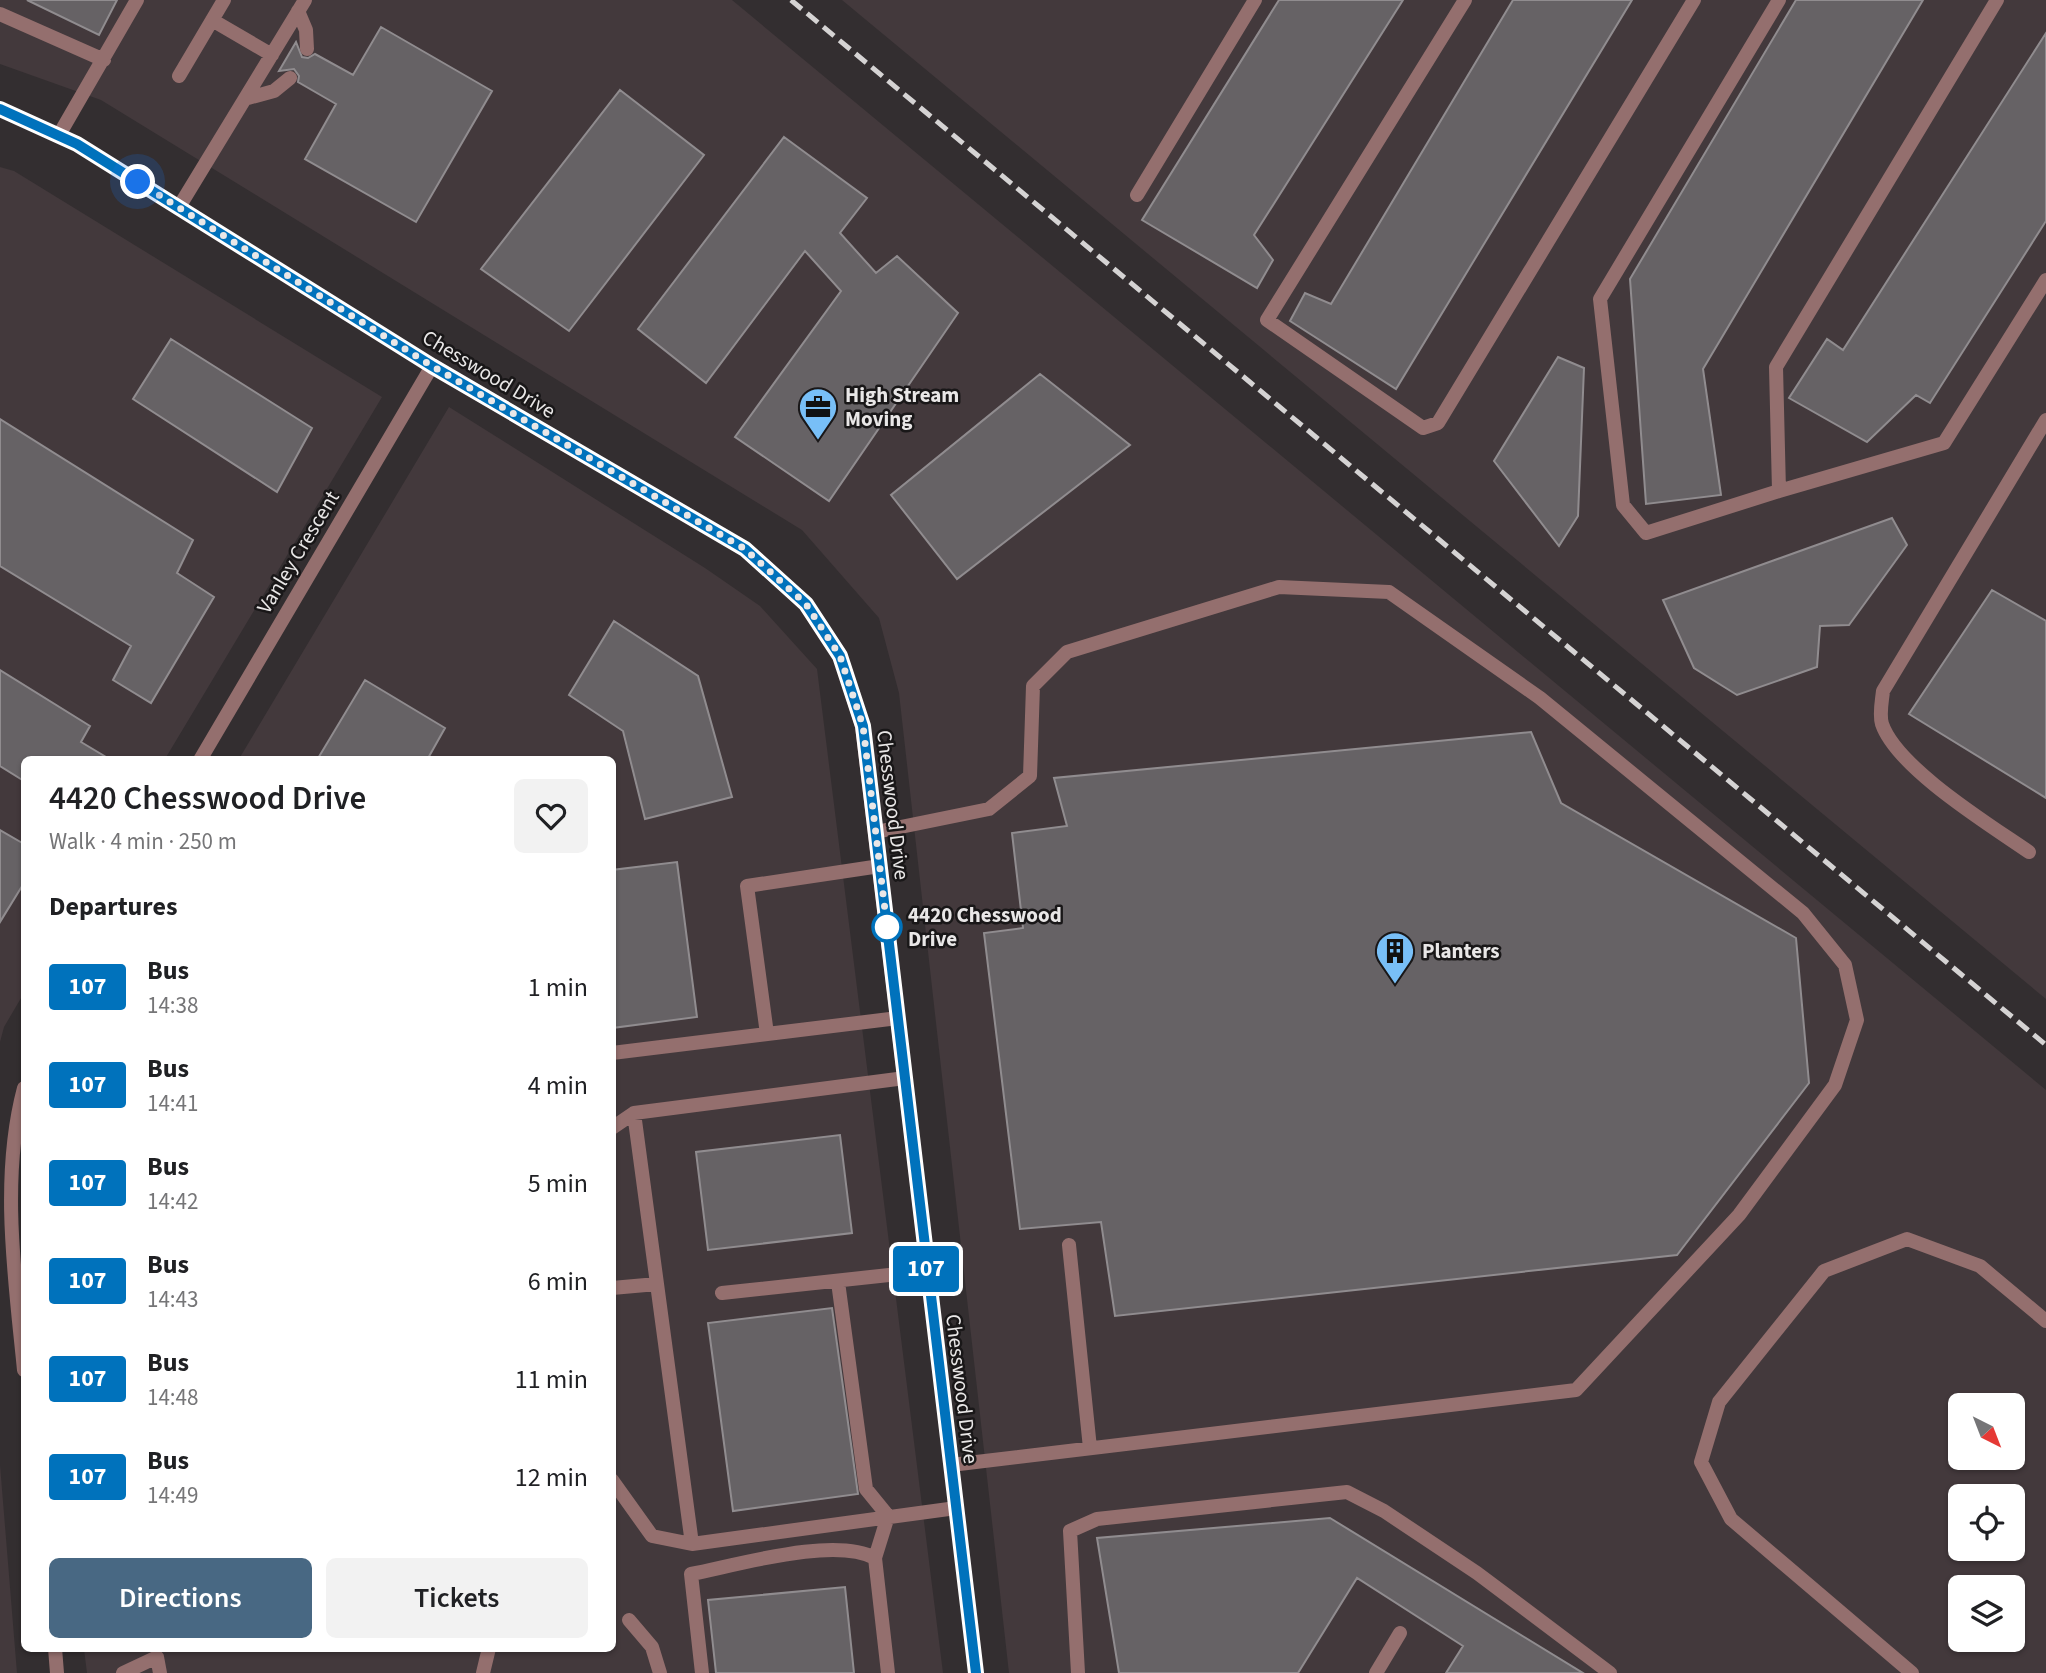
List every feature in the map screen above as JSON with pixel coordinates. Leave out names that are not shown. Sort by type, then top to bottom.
[{"type":"street","points":[[58,135],[137,0]]},
{"type":"street","points":[[179,76],[225,0]]},
{"type":"street","points":[[1137,195],[1255,0]]},
{"type":"street","points":[[1465,0],[1267,320],[1423,428],[1438,423],[1694,0]]},
{"type":"street","points":[[1779,0],[1600,299],[1623,505],[1646,533],[1944,443],[2046,280]]},
{"type":"street","points":[[1779,491],[1776,367],[1997,0]]},
{"type":"street","points":[[301,6],[307,49]]},
{"type":"street","points":[[179,207],[248,98],[301,6]]},
{"type":"street","points":[[0,14],[104,60]]},
{"type":"street","points":[[212,20],[272,55]]},
{"type":"street","points":[[248,98],[274,91],[290,78]]},
{"type":"street","name":"Chesswood Drive","points":[[0,109],[58,135],[179,207],[432,366],[745,549],[806,604],[840,656],[863,726],[976,1673]]},
{"type":"street","name":"Vanley Crescent","points":[[202,756],[432,366]]},
{"type":"street","points":[[2029,852],[1957,802],[1895,748],[1881,721],[1883,691],[2046,420]]},
{"type":"street","points":[[876,832],[989,809],[1030,776],[1033,686],[1068,652],[1279,587],[1389,592],[1540,698],[1802,913],[1845,965],[1857,1020],[1835,1085],[1740,1215],[1576,1390],[951,1465]]},
{"type":"street","points":[[767,1034],[747,886],[880,866]]},
{"type":"street","points":[[616,1053],[898,1018]]},
{"type":"street","points":[[616,1125],[634,1113],[905,1078]]},
{"type":"street","points":[[21,1097],[16,1111],[7,1207],[21,1341]]},
{"type":"street","points":[[634,1113],[692,1544]]},
{"type":"street","points":[[1912,1673],[1731,1519],[1701,1462],[1719,1402],[1824,1271],[1907,1239],[1980,1266],[2046,1321]]},
{"type":"street","points":[[1069,1245],[1090,1448]]},
{"type":"street","points":[[722,1293],[926,1271]]},
{"type":"street","points":[[838,1282],[866,1489],[888,1516]]},
{"type":"street","points":[[616,1288],[657,1284]]},
{"type":"street","points":[[616,1486],[652,1536],[692,1544],[956,1508]]},
{"type":"street","points":[[1078,1673],[1070,1531],[1097,1519],[1347,1492],[1384,1511],[1477,1573],[1610,1673]]},
{"type":"street","points":[[888,1516],[875,1558],[888,1673]]},
{"type":"street","points":[[702,1673],[691,1574],[821,1549],[862,1551],[875,1558]]},
{"type":"street","points":[[629,1620],[652,1647],[660,1673]]},
{"type":"street","points":[[1376,1673],[1400,1633]]},
{"type":"street","points":[[55,1652],[57,1673]]},
{"type":"street","points":[[483,1673],[488,1652]]},
{"type":"street","points":[[123,1673],[158,1657],[160,1673]]},
{"type":"shaded area","points":[[0,0],[732,0],[2046,1090],[2046,1673],[1009,1673],[899,693],[879,618],[802,530],[101,100],[0,64]]},
{"type":"shaded area","points":[[842,0],[2046,0],[2046,999]]},
{"type":"shaded area","points":[[0,167],[14,171],[382,397],[167,756],[21,756],[21,998],[4,1027],[0,1042]]},
{"type":"shaded area","points":[[449,407],[705,568],[760,606],[817,669],[943,1673],[87,1673],[84,1652],[616,1652],[616,756],[241,756]]},
{"type":"shaded area","points":[[0,1465],[17,1673],[0,1673]]},
{"type":"building","points":[[27,0],[117,0],[99,35]]},
{"type":"building","points":[[1279,0],[1403,0],[1254,235],[1273,260],[1257,288],[1142,220]]},
{"type":"building","points":[[1513,0],[1632,0],[1396,389],[1290,321],[1305,293],[1331,304]]},
{"type":"building","points":[[1796,0],[1923,0],[1703,369],[1721,495],[1646,504],[1630,279]]},
{"type":"building","points":[[381,27],[492,91],[416,222],[305,159],[336,104],[298,82],[299,76],[294,69],[279,71],[296,42],[302,57],[308,58],[315,54],[353,75]]},
{"type":"building","points":[[2046,33],[2046,221],[1930,403],[1916,395],[1867,442],[1789,398],[1827,339],[1843,350]]},
{"type":"building","points":[[620,90],[704,155],[569,331],[481,269]]},
{"type":"building","points":[[784,137],[867,198],[840,233],[876,273],[897,256],[958,313],[829,501],[735,437],[841,291],[805,251],[706,383],[638,329]]},
{"type":"building","points":[[171,339],[312,428],[277,492],[133,399]]},
{"type":"building","points":[[1558,357],[1584,368],[1578,516],[1559,546],[1494,461]]},
{"type":"building","points":[[1040,374],[1130,445],[957,579],[891,495]]},
{"type":"building","points":[[0,419],[193,540],[177,573],[214,597],[151,703],[113,680],[131,646],[0,566]]},
{"type":"building","points":[[1892,518],[1907,545],[1849,625],[1820,626],[1817,667],[1737,695],[1694,668],[1663,600]]},
{"type":"building","points":[[1992,590],[2046,621],[2046,798],[1909,714]]},
{"type":"building","points":[[614,621],[698,676],[732,797],[645,819],[623,731],[569,695]]},
{"type":"building","points":[[0,670],[90,726],[81,742],[104,756],[21,756],[21,779],[0,766]]},
{"type":"building","points":[[365,680],[445,728],[429,756],[319,756]]},
{"type":"building","name":"Planters","points":[[1531,732],[1561,803],[1796,938],[1809,1083],[1677,1255],[1115,1316],[1101,1222],[1020,1229],[984,933],[1023,928],[1012,833],[1067,826],[1054,778]]},
{"type":"building","points":[[0,830],[21,842],[21,888],[0,922]]},
{"type":"building","points":[[677,862],[697,1017],[616,1027],[616,870]]},
{"type":"building","points":[[840,1135],[852,1233],[708,1250],[696,1152]]},
{"type":"building","points":[[832,1308],[858,1494],[733,1511],[708,1323]]},
{"type":"building","points":[[1330,1518],[1583,1673],[1446,1673],[1463,1646],[1357,1578],[1298,1673],[1119,1673],[1097,1538]]},
{"type":"building","points":[[845,1587],[854,1673],[716,1673],[708,1600]]},
{"type":"railway","points":[[791,0],[2046,1045]]},
{"type":"bus line","name":"107","points":[[0,109],[77,144],[432,366],[745,549],[806,604],[840,656],[863,726],[976,1673]]},
{"type":"place","name":"High Stream Moving","points":[[818,441]]},
{"type":"place","name":"4420 Chesswood Drive","points":[[887,927]]},
{"type":"place","name":"Planters","points":[[1395,985]]},
{"type":"route","points":[[138,182],[432,366],[745,549],[806,604],[840,656],[863,726],[887,927]]}]
